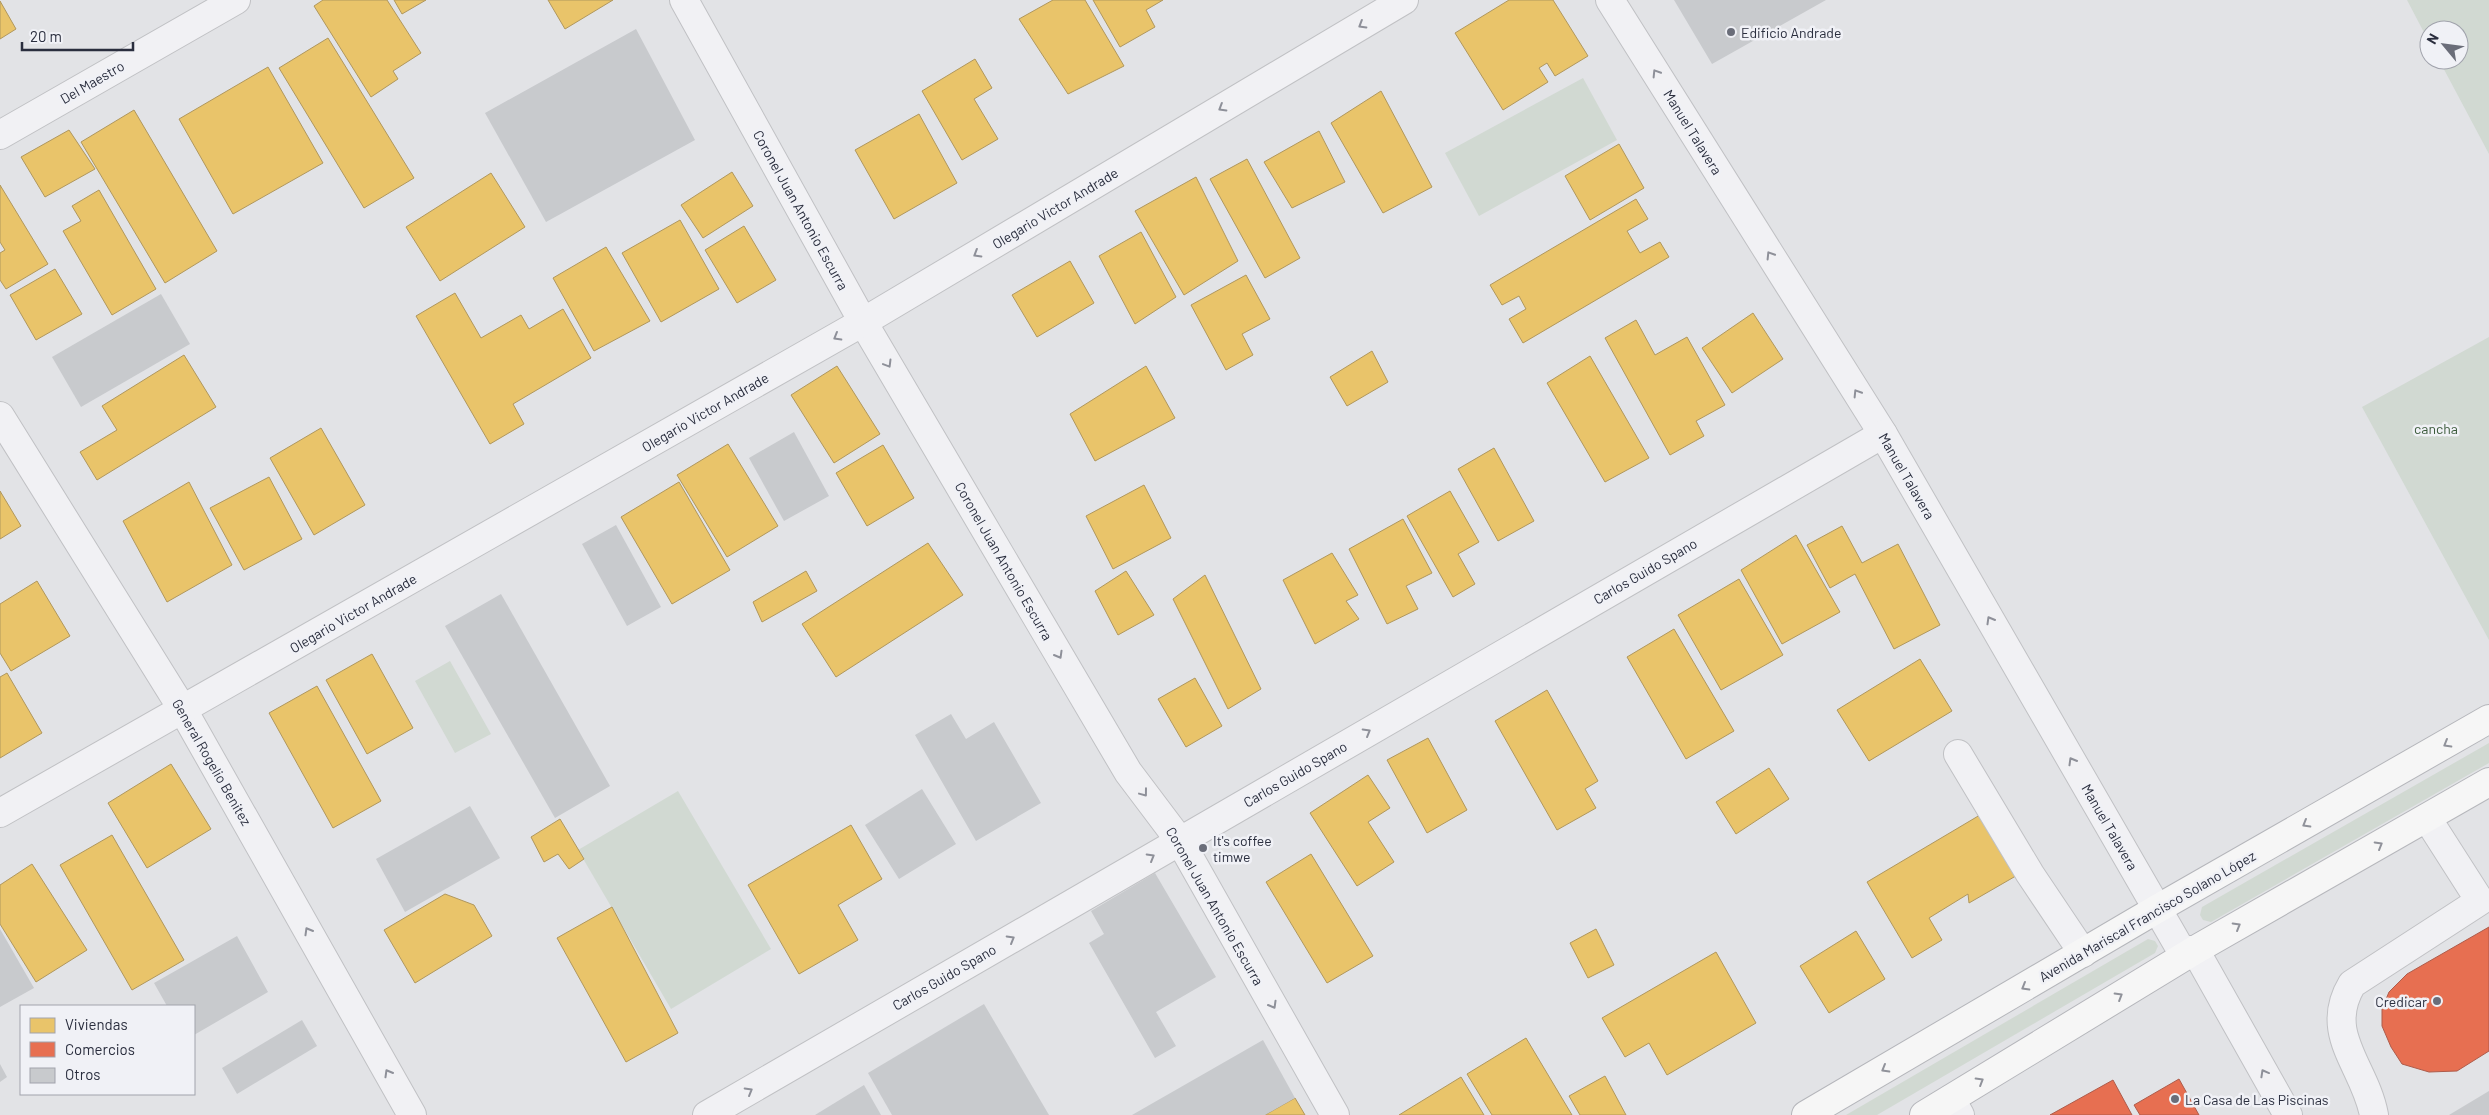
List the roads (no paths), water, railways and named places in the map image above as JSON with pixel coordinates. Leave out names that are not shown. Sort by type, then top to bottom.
[{"type":"highway","name":"Avenida Mariscal Francisco Solano López","points":[[1806,1115],[2157,909],[2489,719]]},
{"type":"highway","points":[[1924,1115],[1956,1107],[2195,950],[2489,782]]},
{"type":"street","name":"Del Maestro","points":[[0,135],[236,0]]},
{"type":"street","name":"Coronel Juan Antonio Escurra","points":[[684,0],[863,322],[1128,772],[1180,841],[1335,1115]]},
{"type":"street","name":"Olegario Victor Andrade","points":[[0,813],[863,322],[1404,0]]},
{"type":"street","name":"Manuel Talavera","points":[[1610,0],[1883,434],[2181,950],[2195,950]]},
{"type":"street","name":"General Rogelio Benitez","points":[[0,416],[183,710],[412,1115]]},
{"type":"street","name":"Carlos Guido Spano","points":[[707,1115],[1883,434]]},
{"type":"street","points":[[1958,754],[2030,874],[2083,953]]},
{"type":"street","points":[[2374,1115],[2371,1097],[2345,1040],[2340,1018],[2344,998],[2352,984],[2484,898],[2427,818]]},
{"type":"street","points":[[2195,950],[2288,1115]]},
{"type":"place","name":"Edificio Andrade","points":[[1731,32]]},
{"type":"place","name":"It's coffee timwe","points":[[1203,848]]},
{"type":"place","name":"Credicar","points":[[2437,1001]]},
{"type":"place","name":"La Casa de Las Piscinas","points":[[2175,1099]]},
{"type":"park label","name":"cancha","points":[[2436,428]]}]
